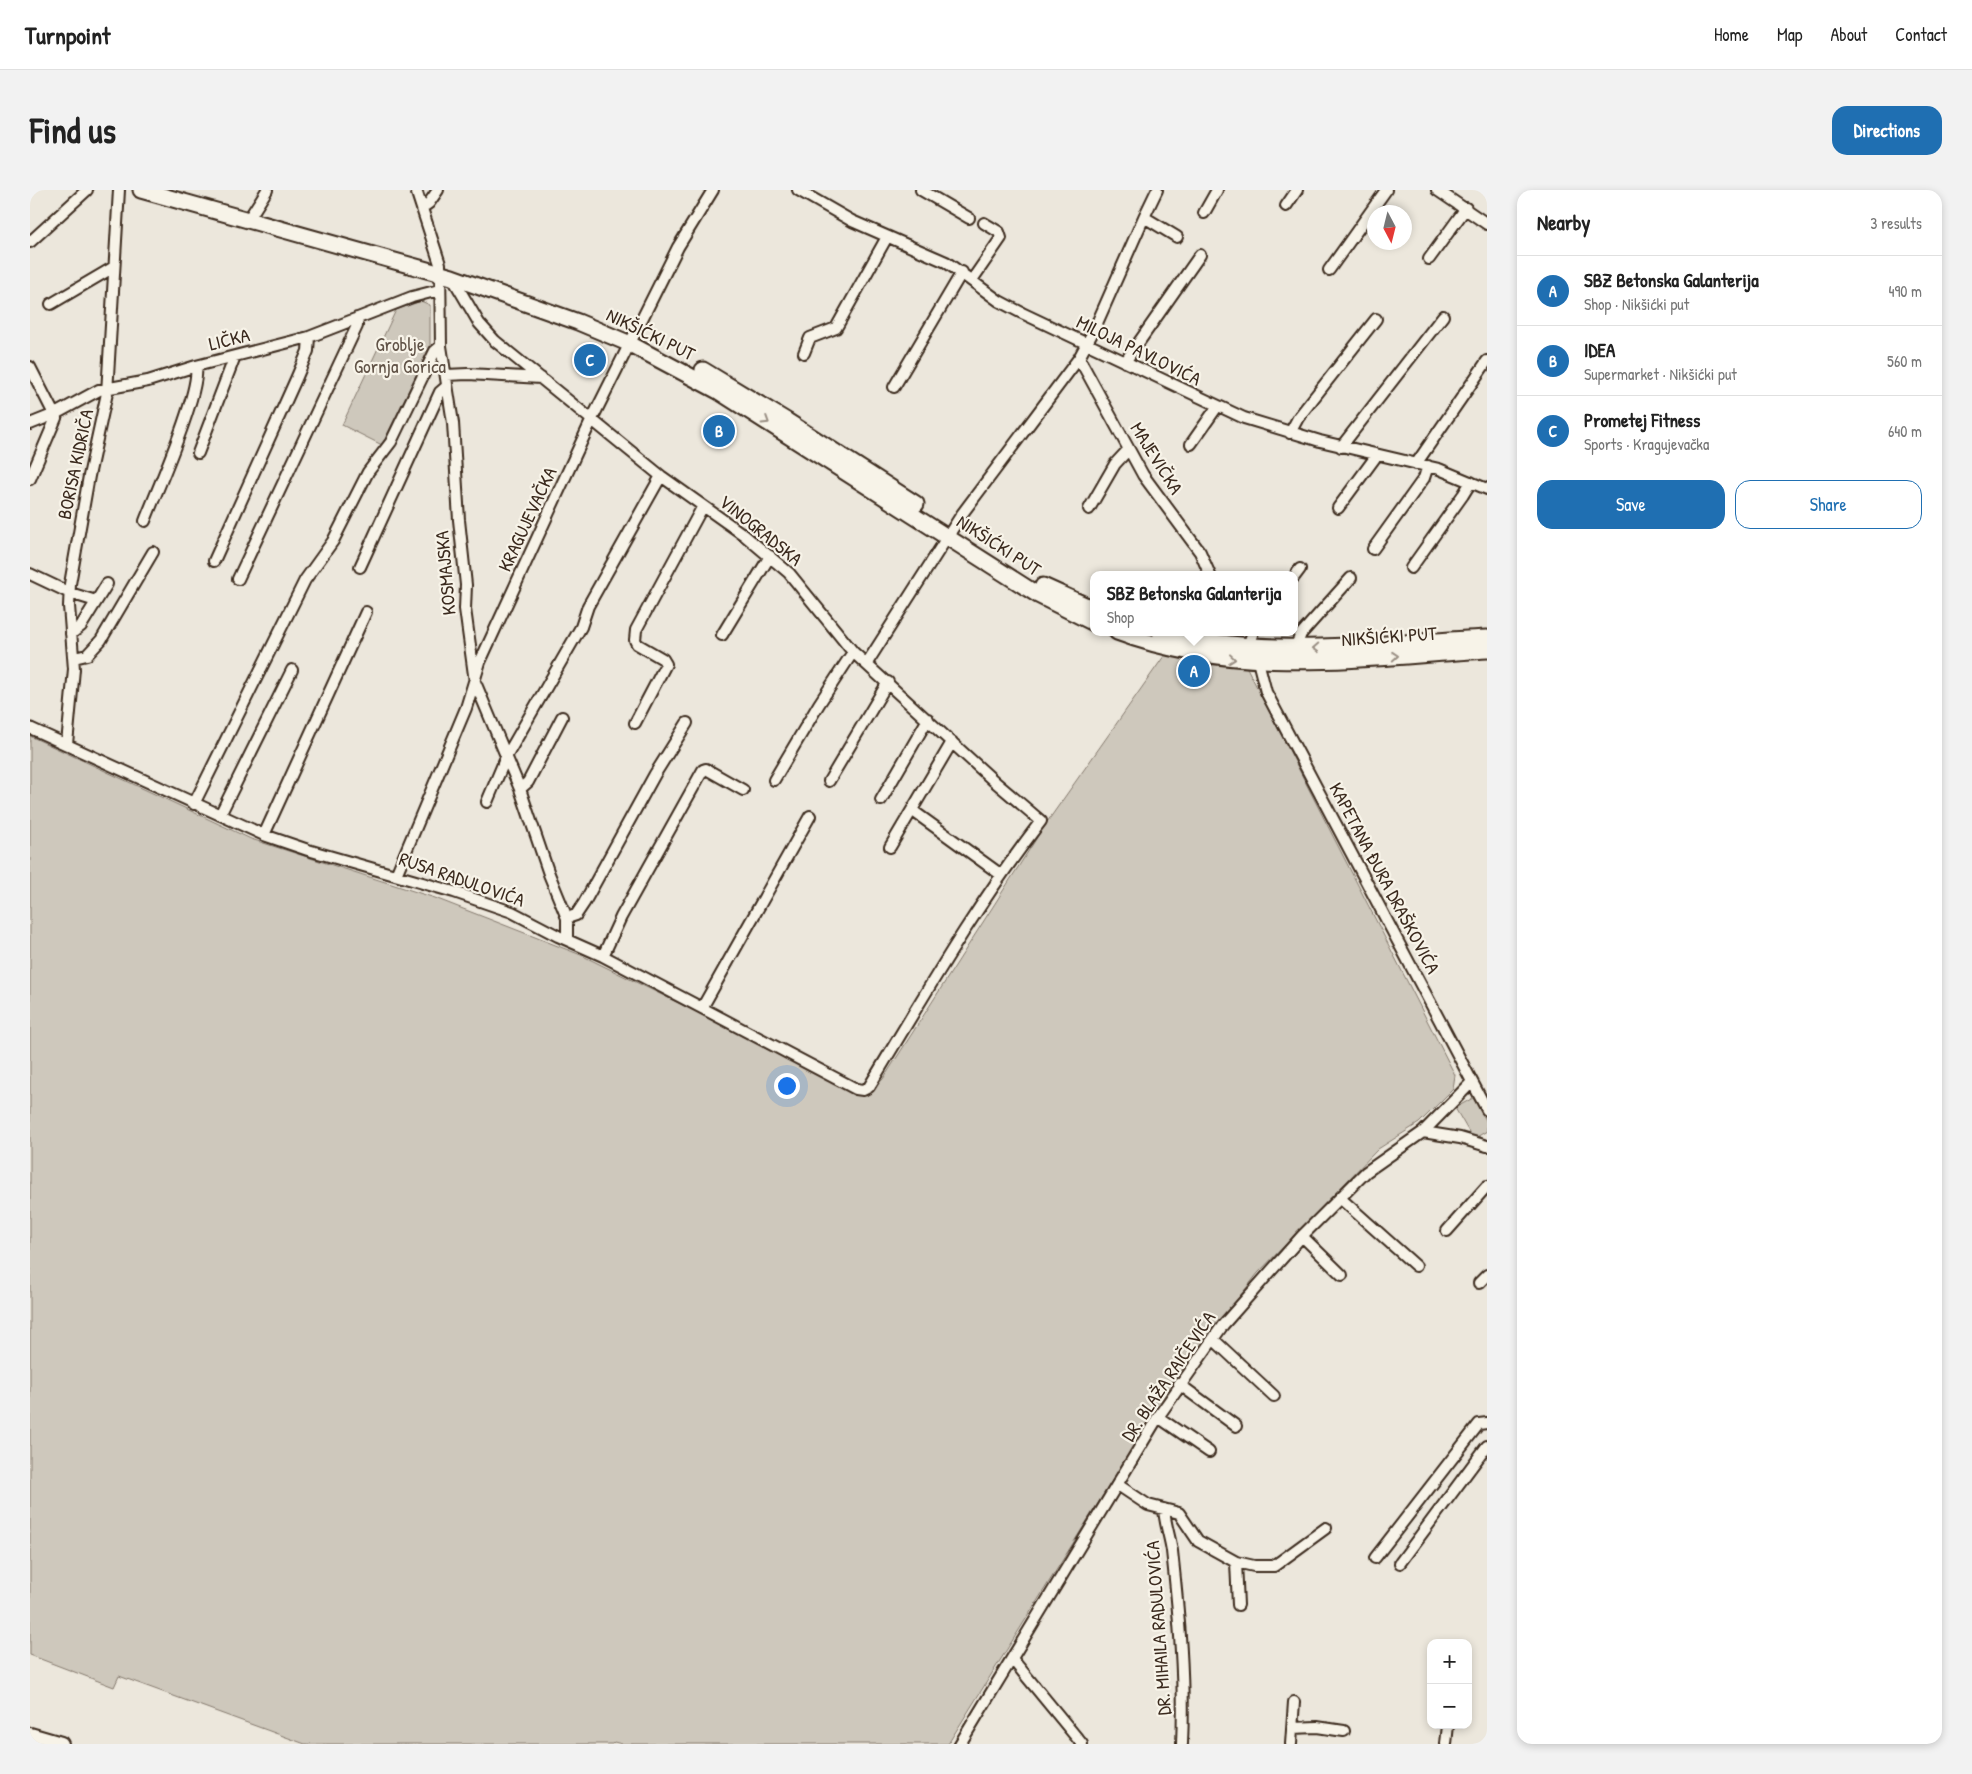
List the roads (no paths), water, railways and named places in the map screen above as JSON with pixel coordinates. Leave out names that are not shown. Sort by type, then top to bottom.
[{"type":"main road","name":"NIKŠIĆKI PUT","points":[[150,191],[445,276],[630,339],[950,532],[1038,594],[1090,621]]},
{"type":"main road","points":[[950,532],[1035,581],[1090,607]]},
{"type":"main road","name":"NIKŠIĆKI PUT","points":[[1131,636],[1192,653],[1258,661],[1319,661],[1487,650]]},
{"type":"main road","points":[[1205,637],[1250,639],[1295,648],[1487,638]]},
{"type":"main road","points":[[30,1735],[61,1744]]},
{"type":"street","points":[[30,242],[87,190]]},
{"type":"street","name":"BORISA KIDRIČA","points":[[67,744],[74,658],[71,634],[70,593],[89,476],[108,388],[119,190]]},
{"type":"street","points":[[248,220],[266,190]]},
{"type":"street","name":"KOSMAJSKA","points":[[416,190],[445,276],[439,290],[441,346],[452,423],[464,568],[465,609],[475,682],[520,789],[549,874],[567,918],[567,940]]},
{"type":"street","points":[[422,208],[429,203],[438,190]]},
{"type":"street","name":"KRAGUJEVAČKA","points":[[396,875],[475,682],[480,662],[592,419],[630,339],[678,247],[713,190]]},
{"type":"street","name":"MILOJA PAVLOVIĆA","points":[[798,190],[834,212],[939,259],[962,272],[999,301],[1217,407],[1290,433],[1341,447],[1428,466],[1487,489]]},
{"type":"street","points":[[921,190],[969,218]]},
{"type":"street","points":[[867,663],[950,532],[1079,358],[1157,190]]},
{"type":"street","points":[[1204,214],[1217,190]]},
{"type":"street","points":[[1286,206],[1298,190]]},
{"type":"street","points":[[1329,270],[1386,190]]},
{"type":"street","points":[[1437,190],[1487,224]]},
{"type":"street","points":[[1429,259],[1466,208]]},
{"type":"street","points":[[1144,217],[1176,237]]},
{"type":"street","points":[[972,280],[1001,238],[999,232],[984,223]]},
{"type":"street","points":[[804,353],[810,338],[817,334],[830,332],[836,328],[887,237]]},
{"type":"street","points":[[1125,362],[1200,256]]},
{"type":"street","points":[[51,304],[114,267]]},
{"type":"street","points":[[894,387],[962,272]]},
{"type":"street","name":"VINOGRADSKA","points":[[445,276],[478,323],[495,341],[661,476],[744,535],[770,556],[807,593],[853,652],[1041,821],[1000,874]]},
{"type":"street","name":"LIČKA","points":[[30,424],[56,414],[92,393],[108,388],[148,382],[196,366],[309,337],[412,296],[439,290]]},
{"type":"street","points":[[1341,447],[1443,316]]},
{"type":"street","points":[[238,579],[357,326],[357,318]]},
{"type":"street","points":[[1290,433],[1298,418],[1376,319]]},
{"type":"street","points":[[214,561],[308,352],[309,337]]},
{"type":"street","points":[[194,804],[305,580],[333,541],[368,472],[391,442],[435,351],[441,346]]},
{"type":"street","points":[[198,453],[235,356]]},
{"type":"street","name":"MAJEVIČKA","points":[[1079,358],[1128,450],[1200,552],[1208,571]]},
{"type":"street","points":[[1416,464],[1487,361]]},
{"type":"street","points":[[145,521],[182,423],[196,378],[196,366]]},
{"type":"street","points":[[30,367],[56,414],[54,424],[30,479]]},
{"type":"street","points":[[360,567],[446,380],[468,374],[541,378]]},
{"type":"street","points":[[1191,444],[1217,407]]},
{"type":"street","points":[[1089,509],[1115,464],[1128,450]]},
{"type":"street","points":[[1338,508],[1376,455]]},
{"type":"street","points":[[1374,549],[1425,476],[1428,466]]},
{"type":"street","points":[[486,802],[506,758],[581,626],[588,606],[661,476]]},
{"type":"street","points":[[1412,568],[1464,495],[1470,482]]},
{"type":"street","points":[[636,723],[666,664],[663,659],[637,644],[635,640],[636,630],[703,506]]},
{"type":"street","points":[[74,658],[86,655],[100,640],[153,552]]},
{"type":"street","points":[[722,635],[770,556]]},
{"type":"street","points":[[30,574],[70,593],[96,601]]},
{"type":"street","points":[[1295,648],[1301,634],[1351,578]]},
{"type":"street","points":[[71,634],[81,626],[107,584]]},
{"type":"street","points":[[264,835],[366,612]]},
{"type":"street","points":[[774,780],[819,704],[853,652]]},
{"type":"street","name":"KAPETANA ĐURA DRAŠKOVIĆA","points":[[1258,661],[1266,692],[1314,778],[1487,1110]]},
{"type":"street","points":[[220,815],[292,670]]},
{"type":"street","points":[[828,781],[888,682]]},
{"type":"street","points":[[520,789],[528,782],[562,717]]},
{"type":"street","points":[[881,800],[928,719]]},
{"type":"street","points":[[567,918],[576,915],[584,903],[655,774],[687,723]]},
{"type":"street","name":"RUSA RADULOVIĆA","points":[[30,728],[264,835],[308,850],[497,906],[603,956],[856,1089],[863,1090],[869,1087],[1000,874]]},
{"type":"street","points":[[890,847],[913,811],[952,742]]},
{"type":"street","points":[[603,956],[621,917],[702,770],[706,769],[743,790]]},
{"type":"street","points":[[913,811],[1000,874]]},
{"type":"street","points":[[702,1008],[810,816]]},
{"type":"street","name":"DR. BLAŽA RAIČEVIĆA","points":[[960,1744],[1013,1660],[1158,1417],[1179,1384],[1212,1339],[1244,1300],[1302,1236],[1366,1172],[1423,1132],[1472,1083]]},
{"type":"street","points":[[1423,1132],[1460,1138],[1487,1146]]},
{"type":"street","points":[[1447,1231],[1487,1186]]},
{"type":"street","points":[[1340,1198],[1416,1266]]},
{"type":"street","points":[[1302,1236],[1342,1275]]},
{"type":"street","points":[[1479,1283],[1487,1275]]},
{"type":"street","points":[[1212,1339],[1274,1396]]},
{"type":"street","points":[[1179,1384],[1236,1426]]},
{"type":"street","points":[[1158,1417],[1209,1452]]},
{"type":"street","points":[[1375,1558],[1479,1424],[1487,1423]]},
{"type":"street","points":[[1400,1563],[1487,1446]]},
{"type":"street","points":[[1118,1485],[1141,1502],[1181,1514],[1196,1539],[1236,1562],[1254,1566],[1274,1566],[1326,1528]]},
{"type":"street","name":"DR. MIHAILA RADULOVIĆA","points":[[1164,1509],[1172,1549],[1180,1641],[1183,1690],[1182,1744]]},
{"type":"street","points":[[1236,1562],[1238,1605]]},
{"type":"street","points":[[1013,1660],[1082,1744]]},
{"type":"street","points":[[1292,1744],[1294,1702]]},
{"type":"street","points":[[1292,1728],[1317,1727],[1344,1731]]},
{"type":"street","points":[[1446,1744],[1448,1729]]},
{"type":"place","name":"Prometej Fitness","points":[[590,360]]},
{"type":"place","name":"IDEA","points":[[719,431]]},
{"type":"place","name":"SBZ Betonska Galanterija","points":[[1194,671]]},
{"type":"park label","name":"Groblje Gornja Gorica","points":[[400,355]]}]
